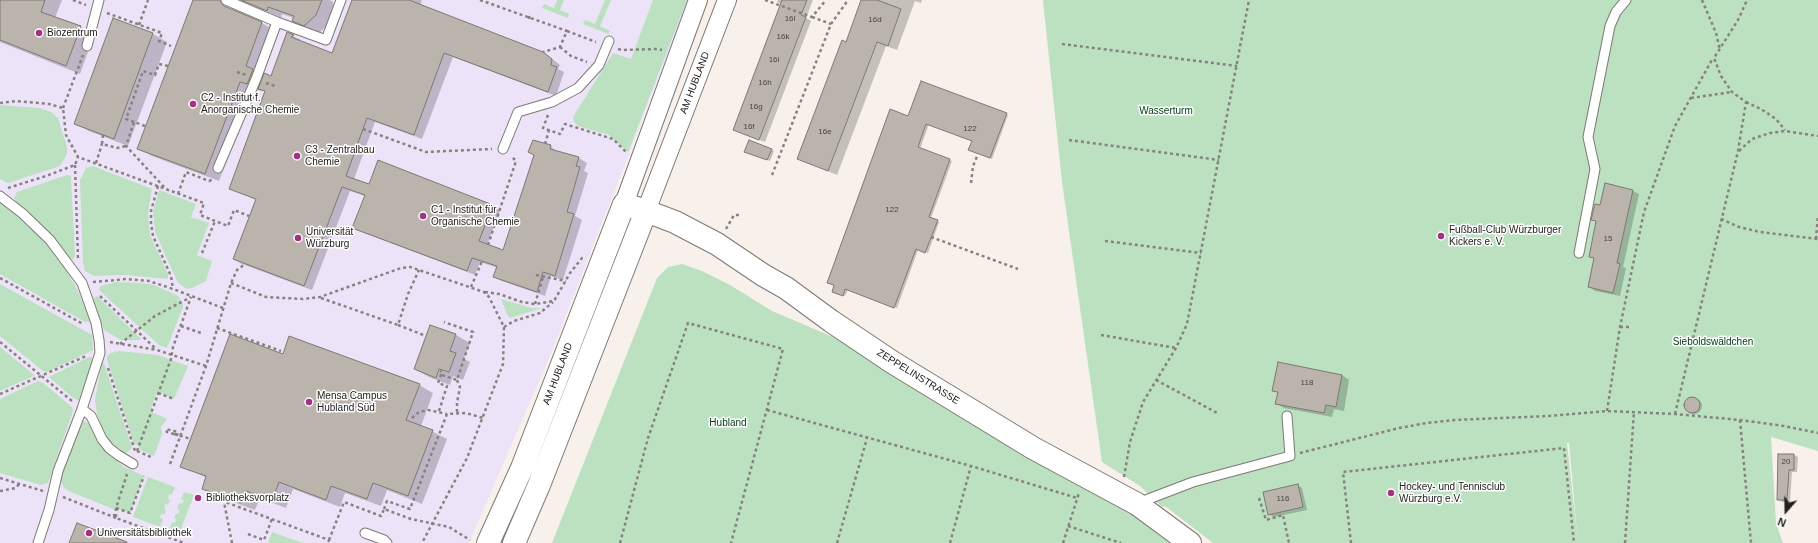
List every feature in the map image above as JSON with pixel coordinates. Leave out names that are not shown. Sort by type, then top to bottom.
[{"type":"street","name":"AM HUBLAND","points":[[488,543],[522,468],[624,204],[698,0]]},
{"type":"street","name":"AM HUBLAND","points":[[514,543],[540,485],[727,0]]},
{"type":"street","points":[[624,204],[646,211]]},
{"type":"street","name":"ZEPPELINSTRASSE","points":[[646,211],[675,222],[717,244],[763,275],[786,288],[831,321],[892,362],[1033,448],[1129,499],[1190,543]]},
{"type":"lane","points":[[226,0],[326,40],[341,0]]},
{"type":"lane","points":[[1579,252],[1595,169],[1588,137],[1610,26],[1616,12],[1626,0]]},
{"type":"lane","points":[[87,46],[98,4]]},
{"type":"lane","points":[[218,168],[256,79],[278,22]]},
{"type":"lane","points":[[504,148],[518,112],[552,102],[578,88],[599,65],[608,44]]},
{"type":"lane","points":[[0,196],[22,213],[50,240],[82,283],[99,340],[82,409],[58,471],[49,510],[38,543]]},
{"type":"lane","points":[[82,409],[92,416],[102,439],[109,448],[131,463]]},
{"type":"lane","points":[[1129,499],[1290,456],[1287,416]]},
{"type":"lane","points":[[365,533],[384,540],[387,543]]},
{"type":"path","points":[[73,0],[98,4],[138,25],[162,33],[159,41],[171,46]]},
{"type":"path","points":[[138,25],[148,0]]},
{"type":"path","points":[[480,0],[529,19],[608,44],[622,50],[657,49],[678,56]]},
{"type":"path","points":[[765,0],[831,24]]},
{"type":"path","points":[[812,17],[826,0]]},
{"type":"path","points":[[772,175],[831,24],[848,0]]},
{"type":"path","points":[[1129,499],[1130,442],[1143,402],[1176,348],[1187,324],[1250,0]]},
{"type":"path","points":[[1702,0],[1716,33],[1720,50]]},
{"type":"path","points":[[1607,411],[1620,327],[1644,212],[1676,126],[1714,58],[1738,20],[1746,0]]},
{"type":"path","points":[[529,19],[530,13]]},
{"type":"path","points":[[543,52],[560,47],[567,31]]},
{"type":"path","points":[[1062,44],[1237,66]]},
{"type":"path","points":[[87,46],[63,108],[66,135],[78,157],[204,203],[200,215],[228,226],[234,210],[250,216]]},
{"type":"path","points":[[560,47],[571,56],[586,62],[601,60]]},
{"type":"path","points":[[1714,58],[1721,76],[1732,92],[1746,102],[1761,109],[1776,119],[1785,131]]},
{"type":"path","points":[[145,126],[126,119],[143,71],[155,75],[159,64],[168,66]]},
{"type":"path","points":[[237,72],[248,76]]},
{"type":"path","points":[[264,82],[275,86]]},
{"type":"path","points":[[1691,98],[1732,92]]},
{"type":"path","points":[[0,102],[16,101],[49,104],[63,108]]},
{"type":"path","points":[[552,102],[543,128],[560,134],[565,124],[613,140],[639,164]]},
{"type":"path","points":[[1675,414],[1738,151],[1746,102]]},
{"type":"path","points":[[126,146],[134,122]]},
{"type":"path","points":[[363,129],[426,152],[474,151],[504,148],[516,161],[488,245]]},
{"type":"path","points":[[545,144],[549,130]]},
{"type":"path","points":[[1738,151],[1752,139],[1770,133],[1785,131],[1818,136]]},
{"type":"path","points":[[96,163],[102,144],[103,135]]},
{"type":"path","points":[[1069,140],[1219,160]]},
{"type":"path","points":[[102,144],[117,148],[126,146]]},
{"type":"path","points":[[126,146],[166,189]]},
{"type":"path","points":[[971,183],[973,166],[978,154]]},
{"type":"path","points":[[74,272],[79,265],[75,165],[78,157]]},
{"type":"path","points":[[7,189],[75,165]]},
{"type":"path","points":[[178,194],[186,172],[209,181]]},
{"type":"path","points":[[158,186],[151,211],[151,223],[153,236],[173,282],[173,289]]},
{"type":"path","points":[[727,227],[734,215],[739,215]]},
{"type":"path","points":[[1721,219],[1739,227],[1760,232],[1817,239],[1818,215]]},
{"type":"path","points":[[202,253],[215,221]]},
{"type":"path","points":[[931,237],[1018,269]]},
{"type":"path","points":[[1106,241],[1201,253]]},
{"type":"path","points":[[504,327],[514,321],[540,313],[554,301],[570,273],[582,258],[589,256],[603,257]]},
{"type":"path","points":[[471,287],[482,261]]},
{"type":"path","points":[[170,464],[206,366],[231,283],[237,270],[245,264]]},
{"type":"path","points":[[231,283],[266,297],[303,299],[320,297],[400,268],[410,267],[484,292],[499,294],[522,302],[535,304],[554,301]]},
{"type":"path","points":[[398,325],[408,294],[419,270]]},
{"type":"path","points":[[536,275],[566,281]]},
{"type":"path","points":[[535,304],[543,277]]},
{"type":"path","points":[[0,278],[99,340],[157,350],[206,366]]},
{"type":"path","points":[[82,283],[127,279],[149,281],[223,308]]},
{"type":"path","points":[[82,283],[96,292],[157,350]]},
{"type":"path","points":[[422,543],[467,458],[503,364],[504,327],[491,301],[484,292]]},
{"type":"path","points":[[120,344],[137,332],[155,316],[191,297]]},
{"type":"path","points":[[150,459],[151,456],[138,452],[191,297]]},
{"type":"path","points":[[320,297],[426,336]]},
{"type":"path","points":[[444,322],[473,332],[457,380],[460,387],[457,403],[457,415]]},
{"type":"path","points":[[620,543],[648,438],[688,323],[783,349],[731,543]]},
{"type":"path","points":[[181,326],[201,333]]},
{"type":"path","points":[[1620,327],[1631,327]]},
{"type":"path","points":[[217,328],[281,351]]},
{"type":"path","points":[[1101,336],[1176,348]]},
{"type":"path","points":[[0,394],[41,376],[99,340]]},
{"type":"path","points":[[99,340],[135,451],[116,508],[115,516],[184,543]]},
{"type":"path","points":[[0,342],[82,409]]},
{"type":"path","points":[[439,411],[447,386],[438,383],[442,372],[440,371]]},
{"type":"path","points":[[442,375],[457,380]]},
{"type":"path","points":[[1156,380],[1219,414]]},
{"type":"path","points":[[158,393],[174,399]]},
{"type":"path","points":[[412,418],[419,412],[428,410],[457,415],[466,413],[483,418]]},
{"type":"path","points":[[767,410],[971,466],[1076,498]]},
{"type":"path","points":[[1290,456],[1399,428],[1427,423],[1607,411],[1634,411],[1740,420],[1784,426],[1818,433]]},
{"type":"path","points":[[1625,543],[1634,411]]},
{"type":"path","points":[[232,543],[224,502],[226,497],[225,502],[329,542],[344,502],[381,516],[387,501],[410,509],[447,414]]},
{"type":"path","points":[[1740,420],[1751,543]]},
{"type":"path","points":[[181,434],[175,434],[191,439]]},
{"type":"path","points":[[838,543],[867,438]]},
{"type":"path","points":[[1350,543],[1342,472],[1564,448],[1574,543]]},
{"type":"path","points":[[950,543],[971,466]]},
{"type":"path","points":[[116,508],[130,513],[144,476]]},
{"type":"path","points":[[1063,543],[1077,495],[1091,479]]},
{"type":"path","points":[[0,491],[16,488],[19,484]]},
{"type":"path","points":[[1259,498],[1266,520],[1283,516],[1289,543]]},
{"type":"path","points":[[384,508],[411,519],[449,527],[476,543]]},
{"type":"path","points":[[248,534],[264,540],[272,520]]},
{"type":"path","points":[[1068,526],[1121,543]]},
{"type":"shaded area","name":"Universität Würzburg","points":[[0,0],[689,0],[552,351],[469,543],[0,543]]},
{"type":"green space","points":[[557,0],[564,0],[560,10],[569,14],[568,18],[542,8],[544,4],[554,8]]},
{"type":"green space","points":[[605,0],[611,0],[600,26],[610,31],[608,34],[583,24],[585,20],[595,24]]},
{"type":"green space","points":[[653,0],[687,0],[628,152],[609,135],[578,126],[574,122],[573,117],[613,53],[631,59]]},
{"type":"green space","points":[[1043,0],[1818,0],[1818,451],[1771,437],[1776,523],[1783,543],[1578,543],[1213,543],[1165,506],[1162,507],[1140,486],[1102,462],[1062,182]],"holes":[[[1567,443],[1569,443],[1578,543]]]},
{"type":"green space","points":[[0,105],[39,108],[51,112],[58,118],[67,147],[67,154],[60,166],[8,183],[0,179]]},
{"type":"green space","points":[[93,166],[152,189],[148,213],[150,235],[168,274],[168,279],[125,275],[94,276],[85,271],[83,263],[80,180],[86,168]]},
{"type":"green space","points":[[67,175],[71,176],[75,255],[73,260],[52,235],[18,205],[14,198],[17,192]]},
{"type":"green space","points":[[159,190],[196,204],[191,217],[209,223],[197,255],[212,261],[206,281],[192,288],[187,289],[178,283],[155,232],[153,212]]},
{"type":"green space","points":[[0,203],[13,210],[43,238],[60,260],[78,291],[90,322],[85,322],[0,274]]},
{"type":"green space","name":"Hubland","points":[[682,264],[702,271],[730,285],[772,311],[892,362],[1190,543],[552,543],[657,278],[668,267]]},
{"type":"green space","points":[[116,282],[154,285],[178,296],[183,304],[183,307],[167,348],[159,345],[100,291],[99,288],[101,286]]},
{"type":"green space","points":[[0,284],[92,335],[93,350],[47,372],[43,371],[0,336]]},
{"type":"green space","points":[[97,296],[141,340],[121,340],[104,330],[93,303],[94,298]]},
{"type":"green space","points":[[501,299],[531,308],[542,308],[510,318]]},
{"type":"green space","points":[[0,347],[33,374],[34,376],[0,391]]},
{"type":"green space","points":[[119,351],[158,355],[188,366],[174,399],[157,392],[150,411],[167,419],[161,427],[162,434],[154,456],[140,450],[138,445],[134,444],[107,359],[107,356],[111,353]]},
{"type":"green space","points":[[89,357],[92,357],[92,362],[80,399],[77,400],[72,397],[49,377]]},
{"type":"green space","points":[[102,362],[104,363],[132,448],[126,453],[111,443],[103,430],[97,414],[95,400]]},
{"type":"green space","points":[[38,381],[43,383],[72,407],[73,411],[48,483],[41,485],[0,473],[0,399]]},
{"type":"green space","points":[[84,421],[89,423],[102,445],[111,456],[124,467],[144,476],[130,513],[119,509],[118,511],[71,492],[65,489],[61,482],[62,471],[80,424]]},
{"type":"green space","points":[[148,477],[175,487],[172,495],[169,494],[168,499],[170,500],[168,505],[165,504],[165,514],[161,514],[160,518],[163,519],[160,527],[133,517]]},
{"type":"green space","points":[[184,492],[194,495],[179,534],[169,530],[172,522],[175,523],[176,519],[174,518],[176,513],[178,514],[180,510],[177,509],[179,503],[182,504],[184,500],[181,499]]},
{"type":"green space","points":[[272,532],[303,543],[268,543]]},
{"type":"building","name":"Biozentrum","points":[[0,0],[45,0],[41,12],[81,26],[66,66],[0,40]]},
{"type":"building","name":"C2 - Institut f. Anorganische Chemie","points":[[193,0],[220,0],[224,6],[262,22],[246,66],[253,69],[250,77],[247,84],[240,82],[205,174],[137,149]]},
{"type":"building","points":[[241,0],[322,0],[316,15],[304,26],[292,21],[294,16],[268,7],[267,11]]},
{"type":"building","points":[[352,0],[409,0],[543,52],[552,59],[551,65],[557,67],[548,92],[444,53],[414,135],[367,118],[346,176],[369,184],[378,160],[493,205],[479,241],[503,250],[534,155],[528,152],[533,140],[551,145],[550,149],[579,157],[576,166],[580,167],[567,212],[574,214],[555,276],[543,272],[537,292],[493,277],[497,266],[472,258],[467,271],[352,228],[365,195],[342,187],[304,286],[233,259],[256,199],[229,189],[265,91],[258,89],[264,73],[271,76],[287,32],[294,35],[291,37],[332,53]]},
{"type":"building","points":[[782,0],[807,0],[801,15],[806,17],[759,140],[733,130]]},
{"type":"building","points":[[861,0],[877,0],[901,9],[888,46],[877,42],[828,171],[797,159],[842,40],[846,42]]},
{"type":"building","points":[[113,18],[153,33],[114,139],[74,124]]},
{"type":"building","points":[[921,81],[1007,113],[990,158],[968,150],[972,141],[926,124],[918,147],[950,159],[929,217],[938,220],[925,253],[916,249],[894,308],[845,289],[843,296],[832,292],[834,285],[827,283],[890,109],[908,116]]},
{"type":"building","points":[[749,140],[772,149],[767,160],[744,152]]},
{"type":"building","points":[[1605,183],[1633,190],[1617,263],[1620,264],[1613,293],[1588,287],[1594,258],[1589,257],[1596,221],[1591,220],[1595,204],[1600,205]]},
{"type":"building","points":[[430,325],[456,334],[450,351],[456,353],[449,372],[439,369],[436,378],[414,369]]},
{"type":"building","name":"Mensa Campus Hubland Süd","points":[[230,334],[283,354],[289,336],[420,384],[406,420],[433,430],[408,496],[373,483],[367,499],[331,486],[326,500],[279,482],[272,501],[246,491],[241,503],[202,489],[206,476],[180,467]]},
{"type":"building","points":[[1278,362],[1342,375],[1336,407],[1326,405],[1324,413],[1275,404],[1278,392],[1272,391]]},
{"type":"building","points":[[1692,397],[1698,399],[1700,405],[1698,411],[1692,413],[1686,411],[1684,405],[1686,399]]},
{"type":"building","points":[[1778,454],[1794,454],[1794,470],[1789,470],[1787,500],[1777,500]]},
{"type":"building","points":[[1298,484],[1303,507],[1268,515],[1263,492]]},
{"type":"building","name":"Universitätsbibliothek","points":[[77,523],[127,542],[127,543],[69,543]]},
{"type":"place","name":"Biozentrum","points":[[39,33]]},
{"type":"place","name":"C2 - Institut f. Anorganische Chemie","points":[[193,104]]},
{"type":"place","name":"C3 - Zentralbau Chemie","points":[[297,156]]},
{"type":"place","name":"C1 - Institut für Organische Chemie","points":[[423,216]]},
{"type":"place","name":"Fußball-Club Würzburger Kickers e. V.","points":[[1441,236]]},
{"type":"place","name":"Universität Würzburg","points":[[298,238]]},
{"type":"place","name":"Mensa Campus Hubland Süd","points":[[309,402]]},
{"type":"place","name":"Hockey- und Tennisclub Würzburg e.V.","points":[[1391,493]]},
{"type":"place","name":"Bibliotheksvorplatz","points":[[198,498]]},
{"type":"place","name":"Universitätsbibliothek","points":[[89,533]]},
{"type":"park label","name":"Wasserturm","points":[[1166,111]]},
{"type":"park label","name":"Sieboldswäldchen","points":[[1713,342]]}]
